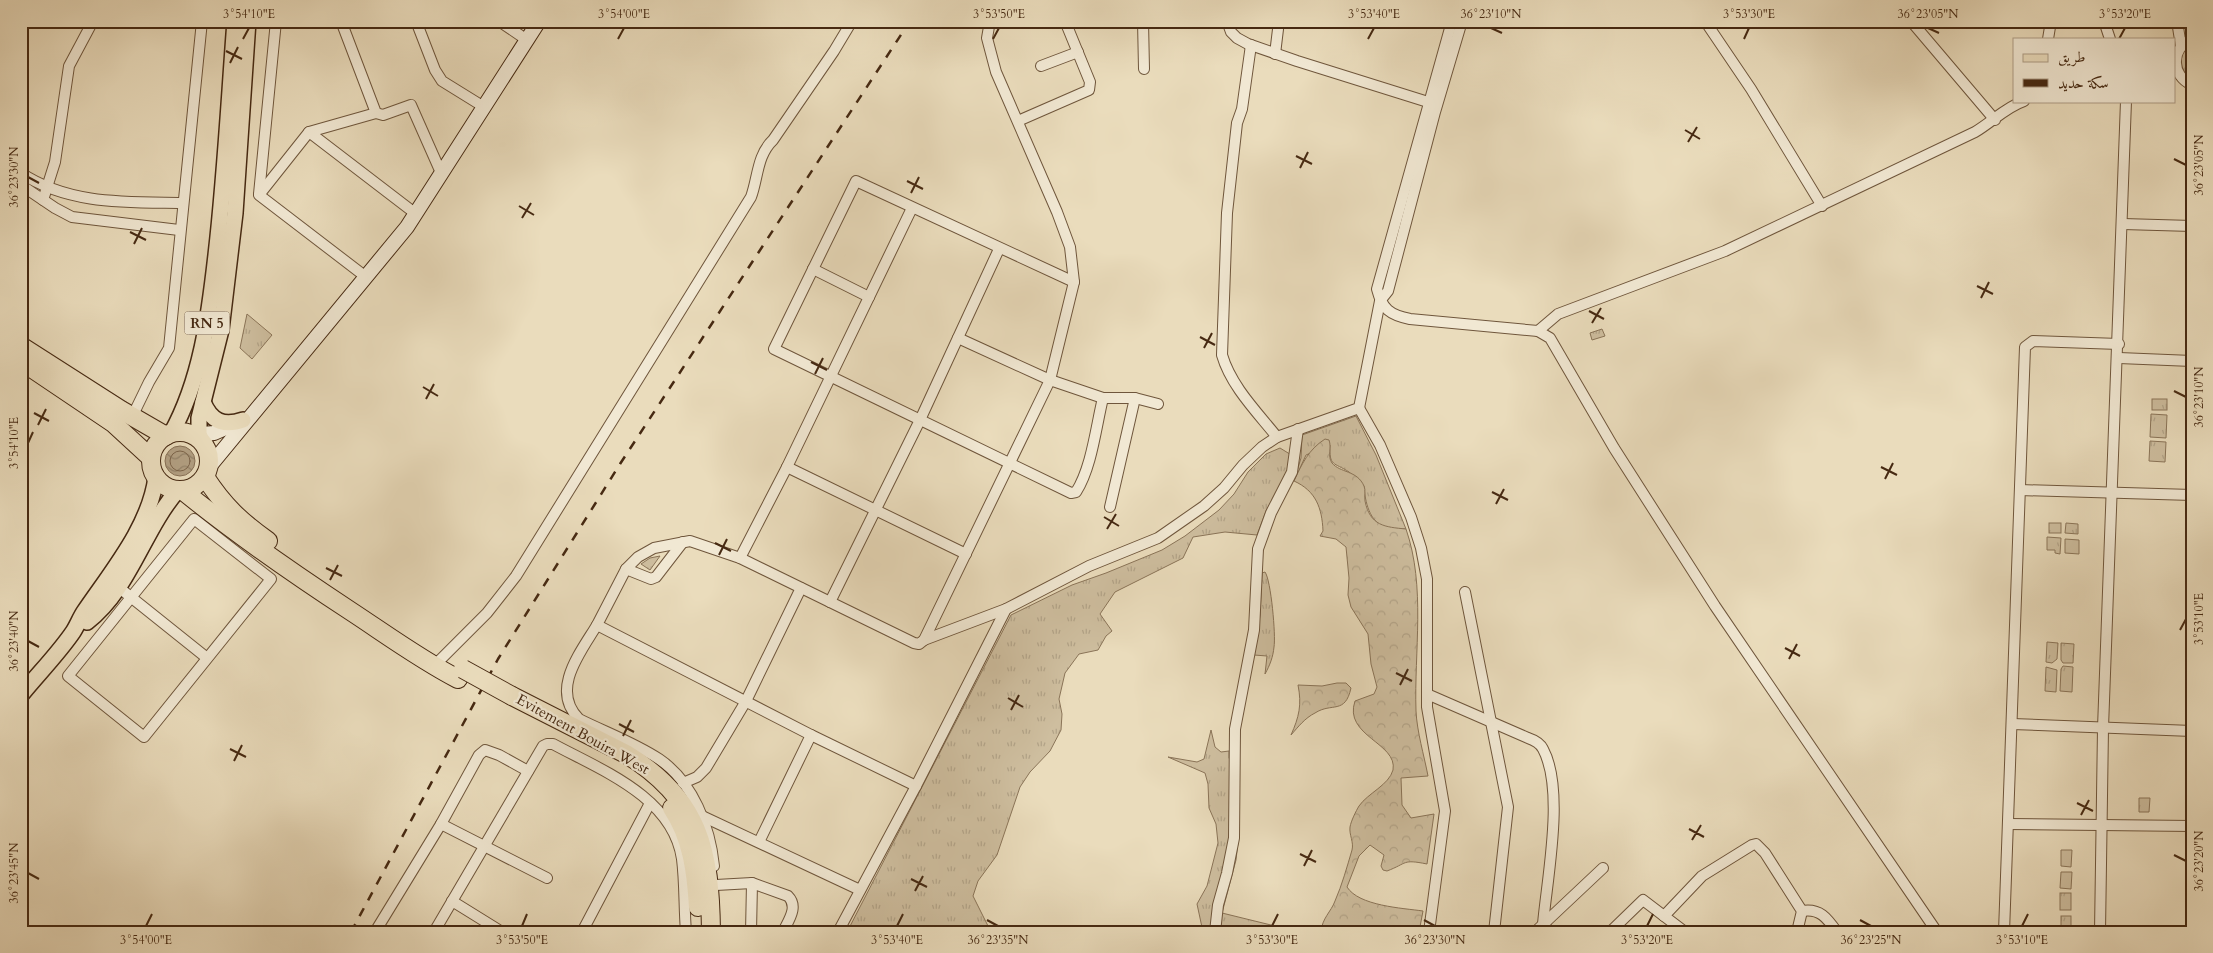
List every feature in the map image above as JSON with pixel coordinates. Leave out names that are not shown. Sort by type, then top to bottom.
[{"type":"highway","points":[[21,346],[132,418],[168,435]]},
{"type":"highway","points":[[21,361],[113,423],[152,458]]},
{"type":"highway","points":[[207,472],[195,486],[180,490],[162,484],[153,472],[152,458],[156,445],[168,435],[177,432],[198,437],[208,455],[207,472],[218,498],[254,532],[397,630],[438,662]]},
{"type":"highway","points":[[180,490],[197,513],[438,662]]},
{"type":"highway","name":"Evitement Bouira West","points":[[438,662],[631,770],[664,798],[676,814],[688,838],[697,884],[700,932]]},
{"type":"highway","name":"Evitement Bouira West","points":[[510,701],[566,716],[644,765],[670,788],[683,804],[698,830],[709,880],[711,932]]},
{"type":"main road","name":"RN 5","points":[[168,435],[178,422],[193,379],[208,322],[222,207],[235,21]]},
{"type":"main road","name":"RN 5","points":[[198,437],[203,402],[221,330],[226,292],[234,213],[248,21]]},
{"type":"main road","points":[[207,472],[416,214],[539,21]]},
{"type":"main road","points":[[203,402],[210,416],[220,422],[233,423],[243,420]]},
{"type":"main road","points":[[198,437],[233,426],[259,406]]},
{"type":"main road","points":[[21,695],[72,633],[84,612],[109,579],[154,493],[156,478]]},
{"type":"main road","points":[[72,633],[92,618],[117,586],[156,519],[180,490]]},
{"type":"street","points":[[43,200],[55,162],[69,66],[93,21]]},
{"type":"street","points":[[132,418],[168,348],[202,21]]},
{"type":"street","points":[[259,195],[276,21]]},
{"type":"street","points":[[341,21],[376,113]]},
{"type":"street","points":[[416,21],[442,81],[484,107]]},
{"type":"street","points":[[499,21],[527,40]]},
{"type":"street","points":[[438,662],[487,613],[521,569],[751,197],[756,183],[760,159],[766,147],[815,79],[852,21]]},
{"type":"street","points":[[924,640],[1050,380],[1074,282],[1070,247],[996,72],[987,38],[990,21]]},
{"type":"street","points":[[1143,21],[1144,69]]},
{"type":"street","points":[[1227,21],[1231,32],[1237,38],[1251,45],[1428,102]]},
{"type":"street","points":[[1276,54],[1279,21]]},
{"type":"street","points":[[1429,932],[1445,812],[1442,783],[1428,720],[1427,579],[1421,548],[1400,490],[1380,445],[1359,408],[1380,301],[1377,289],[1452,21]]},
{"type":"street","points":[[1380,301],[1388,291],[1462,21]]},
{"type":"street","points":[[1705,21],[1750,89],[1822,206]]},
{"type":"street","points":[[1911,21],[1995,120]]},
{"type":"street","points":[[2048,38],[2051,21]]},
{"type":"street","points":[[2104,21],[2110,38]]},
{"type":"street","points":[[2177,21],[2178,50]]},
{"type":"street","points":[[1018,121],[1089,90],[1090,82],[1067,22]]},
{"type":"street","points":[[2178,50],[2192,39]]},
{"type":"street","points":[[1251,45],[1242,109],[1237,123],[1227,214],[1222,355],[1226,369],[1236,385],[1276,437]]},
{"type":"street","points":[[1041,66],[1078,52]]},
{"type":"street","points":[[2176,68],[2179,75],[2189,84]]},
{"type":"street","points":[[2176,79],[2189,84]]},
{"type":"street","points":[[1538,331],[1558,314],[1725,251],[1822,206],[1927,156],[1995,120],[2008,109],[2022,102]]},
{"type":"street","points":[[2100,932],[2103,728],[2119,344],[2126,102]]},
{"type":"street","points":[[259,195],[309,132],[376,113],[383,115],[411,105],[442,175]]},
{"type":"street","points":[[309,132],[416,214]]},
{"type":"street","points":[[21,173],[64,194],[106,201],[182,203]]},
{"type":"street","points":[[1074,282],[999,249],[856,181],[774,349],[1071,493],[1076,492],[1086,468],[1103,398]]},
{"type":"street","points":[[21,185],[72,217],[179,230]]},
{"type":"street","points":[[259,195],[366,278]]},
{"type":"street","points":[[740,558],[787,467],[912,208]]},
{"type":"street","points":[[2123,224],[2192,226]]},
{"type":"street","points":[[830,602],[920,420],[999,249]]},
{"type":"street","points":[[813,269],[869,297]]},
{"type":"street","points":[[1380,301],[1393,314],[1410,320],[1538,331],[1550,338],[1661,524],[1937,932]]},
{"type":"street","points":[[958,338],[1050,380],[1103,398],[1135,398],[1158,404]]},
{"type":"street","points":[[2004,932],[2025,347],[2033,341],[2119,344]]},
{"type":"street","points":[[2118,358],[2192,360]]},
{"type":"street","points":[[1110,506],[1135,398]]},
{"type":"street","points":[[719,932],[711,846],[702,816],[683,783],[672,769],[658,758],[580,719],[566,716],[567,688],[570,675],[626,569],[638,557],[654,548],[683,542],[690,541],[702,544],[740,558],[919,644],[924,640],[1006,609],[1089,566],[1158,538],[1178,525],[1224,488],[1262,447],[1276,437],[1359,408]]},
{"type":"street","points":[[1215,932],[1218,905],[1234,838],[1235,729],[1254,630],[1258,549],[1271,513],[1292,472],[1298,429]]},
{"type":"street","points":[[787,467],[966,554]]},
{"type":"street","points":[[2020,490],[2192,495]]},
{"type":"street","points":[[197,513],[271,579],[144,737],[68,676],[197,513]]},
{"type":"street","points":[[626,569],[651,579],[656,577],[683,542]]},
{"type":"street","points":[[117,586],[207,658]]},
{"type":"street","points":[[683,783],[697,776],[706,768],[746,701],[801,588]]},
{"type":"street","points":[[1466,592],[1508,807],[1494,932]]},
{"type":"street","points":[[838,932],[916,786],[1006,609]]},
{"type":"street","points":[[597,625],[811,735],[916,786]]},
{"type":"street","points":[[1427,694],[1538,742],[1543,749],[1550,774],[1554,801],[1546,928]]},
{"type":"street","points":[[2012,724],[2192,731]]},
{"type":"street","points":[[759,842],[811,735]]},
{"type":"street","points":[[434,932],[542,746],[553,744],[634,789],[650,803],[674,835],[682,858],[686,932]]},
{"type":"street","points":[[375,932],[441,824],[479,755],[485,750],[499,755],[528,771]]},
{"type":"street","points":[[582,932],[650,803]]},
{"type":"street","points":[[702,816],[860,890]]},
{"type":"street","points":[[441,824],[547,878]]},
{"type":"street","points":[[2008,824],[2192,826]]},
{"type":"street","points":[[1664,916],[1702,876],[1756,844],[1765,853],[1802,911],[1797,932]]},
{"type":"street","points":[[1535,932],[1546,928],[1603,868]]},
{"type":"street","points":[[716,885],[752,883],[792,899],[792,912],[783,932]]},
{"type":"street","points":[[751,932],[752,883]]},
{"type":"street","points":[[1610,932],[1643,900],[1685,932]]},
{"type":"street","points":[[452,901],[502,932]]},
{"type":"street","points":[[1802,911],[1813,910],[1820,912],[1837,932]]},
{"type":"green space","points":[[2192,45],[2192,79],[2187,76],[2181,62],[2187,48]]},
{"type":"green space","points":[[247,314],[272,335],[252,359],[240,348]]},
{"type":"green space","points":[[1602,329],[1605,336],[1592,340],[1590,333]]},
{"type":"green space","points":[[2152,399],[2167,399],[2167,410],[2152,410]]},
{"type":"green space","points":[[2151,414],[2167,415],[2166,438],[2150,437]]},
{"type":"green space","points":[[1356,416],[1376,455],[1406,529],[1388,529],[1376,521],[1369,510],[1364,486],[1349,472],[1332,461],[1330,445],[1306,455],[1294,481],[1301,458],[1302,435]]},
{"type":"green space","points":[[1325,439],[1329,440],[1332,463],[1339,469],[1353,474],[1361,481],[1365,488],[1367,509],[1371,516],[1385,526],[1406,529],[1412,551],[1416,573],[1418,619],[1416,711],[1428,776],[1401,778],[1402,805],[1411,818],[1434,814],[1427,864],[1409,862],[1387,871],[1383,870],[1381,866],[1384,855],[1370,845],[1359,856],[1347,887],[1361,898],[1371,902],[1423,911],[1419,932],[1321,932],[1323,923],[1340,889],[1352,850],[1350,827],[1354,816],[1363,801],[1383,785],[1393,770],[1392,761],[1387,753],[1363,731],[1353,713],[1355,701],[1374,694],[1377,687],[1371,664],[1368,634],[1351,607],[1348,595],[1349,578],[1346,547],[1336,539],[1320,536],[1323,531],[1321,515],[1316,501],[1308,490],[1294,481],[1310,453]]},
{"type":"green space","points":[[2150,441],[2166,442],[2165,462],[2149,461]]},
{"type":"green space","points":[[1280,448],[1293,456],[1289,471],[1266,511],[1257,535],[1225,532],[1193,537],[1183,558],[1115,592],[1100,614],[1112,631],[1106,636],[1098,650],[1079,654],[1065,673],[1059,699],[1062,714],[1061,730],[1050,751],[1030,772],[1020,787],[997,855],[978,881],[973,896],[991,932],[979,932],[974,926],[966,928],[964,932],[847,932],[1011,615],[1072,585],[1162,550],[1185,536],[1219,510],[1234,494],[1248,472],[1266,454]]},
{"type":"green space","points":[[2049,523],[2061,523],[2061,533],[2049,533]]},
{"type":"green space","points":[[2066,523],[2078,524],[2078,534],[2065,533]]},
{"type":"green space","points":[[2047,537],[2061,538],[2060,554],[2055,553],[2055,550],[2047,550]]},
{"type":"green space","points":[[2065,539],[2079,540],[2079,554],[2065,553]]},
{"type":"green space","points":[[660,556],[650,570],[641,564],[650,558]]},
{"type":"green space","points":[[1265,572],[1271,596],[1274,621],[1274,651],[1265,674],[1267,656],[1254,655],[1260,615],[1262,573]]},
{"type":"green space","points":[[2047,642],[2058,643],[2057,659],[2052,663],[2046,662]]},
{"type":"green space","points":[[2061,643],[2074,644],[2073,663],[2063,663],[2061,660]]},
{"type":"green space","points":[[2063,666],[2073,667],[2072,692],[2060,691],[2061,669]]},
{"type":"green space","points":[[2046,667],[2057,670],[2056,692],[2045,691]]},
{"type":"green space","points":[[1346,683],[1351,688],[1345,702],[1311,715],[1291,735],[1299,711],[1298,685],[1322,686]]},
{"type":"green space","points":[[1211,730],[1215,747],[1221,752],[1229,751],[1229,758],[1239,774],[1239,833],[1236,860],[1222,913],[1275,926],[1277,932],[1203,932],[1197,904],[1207,886],[1218,843],[1216,824],[1209,808],[1208,784],[1205,773],[1168,757],[1197,762],[1204,759]]},
{"type":"green space","points":[[2139,798],[2150,798],[2149,812],[2139,812]]},
{"type":"green space","points":[[2061,850],[2072,850],[2071,867],[2061,866]]},
{"type":"green space","points":[[2061,872],[2072,872],[2071,889],[2060,888]]},
{"type":"green space","points":[[2060,893],[2071,893],[2071,910],[2060,910]]},
{"type":"green space","points":[[2061,916],[2071,916],[2071,931],[2061,931]]},
{"type":"water","points":[[180,446],[186,447],[194,455],[194,467],[186,475],[180,476],[174,475],[166,467],[165,461],[166,455],[174,447]]},
{"type":"railway","points":[[351,932],[498,659],[620,464],[910,21]]}]
